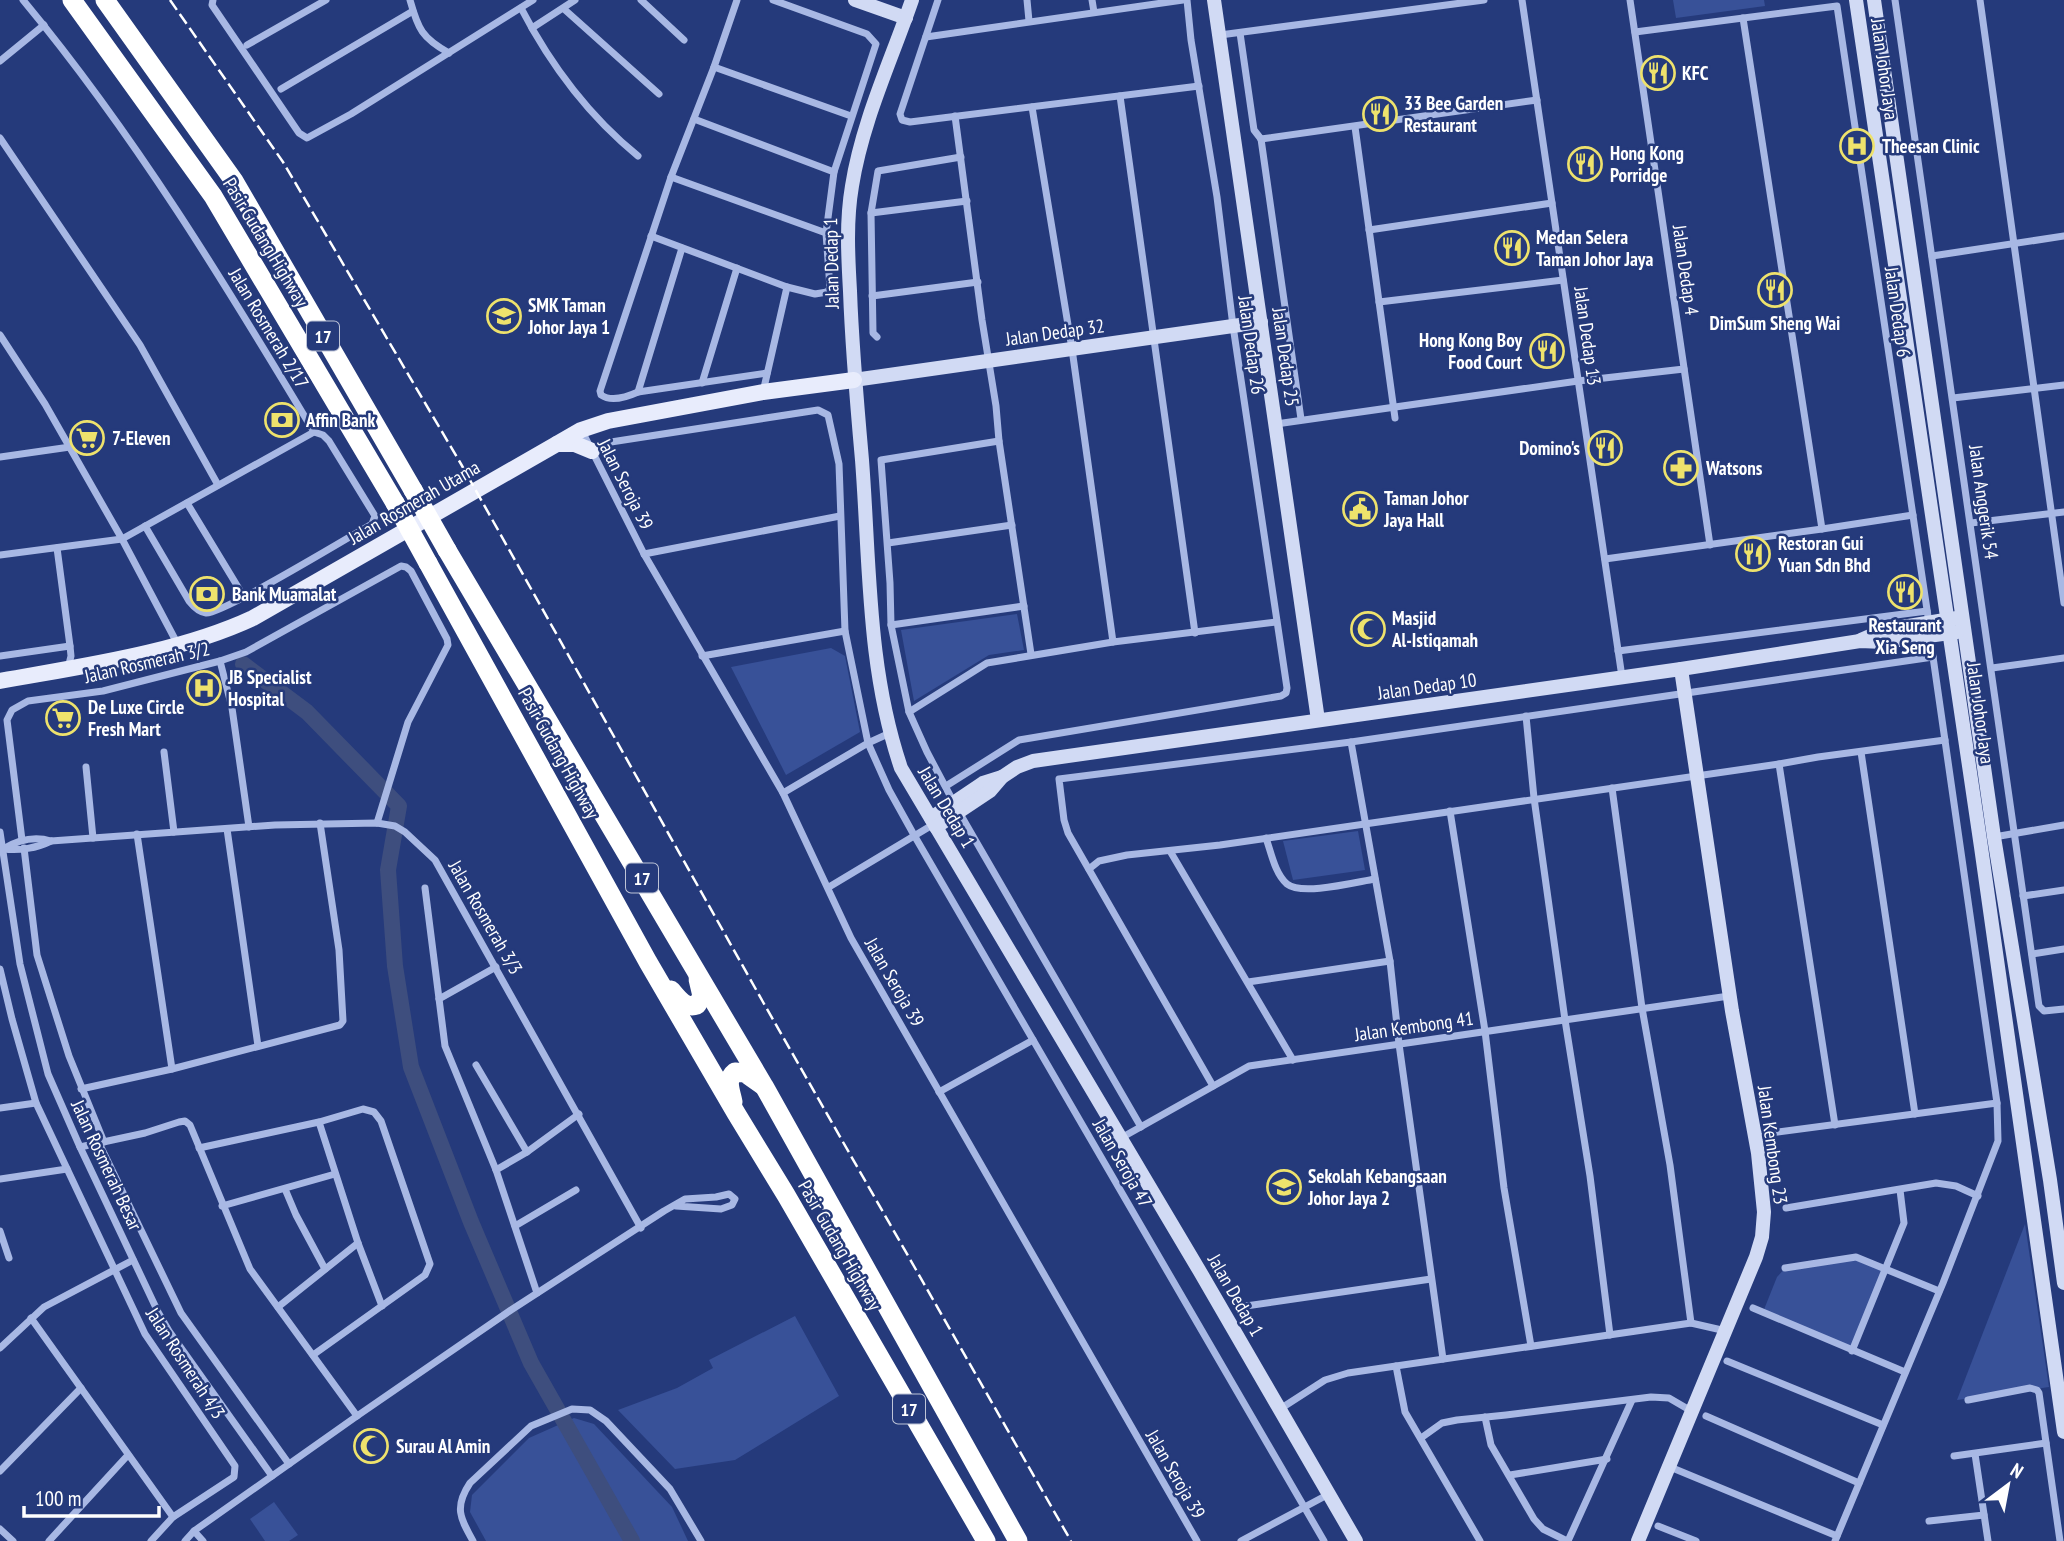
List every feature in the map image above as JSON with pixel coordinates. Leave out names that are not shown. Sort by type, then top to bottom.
[{"type":"highway","name":"Pasir Gudang Highway","points":[[72,0],[213,196],[395,503],[648,962],[986,1541]]},
{"type":"highway","name":"Pasir Gudang Highway","points":[[105,0],[234,181],[447,550],[696,968],[1018,1541]]},
{"type":"highway","points":[[648,962],[679,1000],[692,1007],[702,996],[696,968]]},
{"type":"highway","points":[[736,1113],[730,1076],[735,1072],[745,1073],[764,1086]]},
{"type":"main road","points":[[855,0],[906,18]]},
{"type":"main road","name":"Jalan Dedap 1","points":[[912,0],[858,150],[847,237],[854,380],[874,650],[890,733],[901,768],[1356,1541]]},
{"type":"main road","name":"Jalan Dedap 25","points":[[1214,0],[1318,720]]},
{"type":"main road","name":"Jalan Johor Jaya","points":[[1856,0],[1956,625],[2059,1203],[2064,1283]]},
{"type":"main road","name":"Jalan Johor Jaya","points":[[1874,0],[2031,1205],[2064,1432]]},
{"type":"main road","name":"Jalan Dedap 32","points":[[854,380],[1261,322]]},
{"type":"main road","name":"Jalan Rosmerah Utama","points":[[8,680],[67,670],[178,644],[235,626],[581,430],[608,421],[763,392],[854,380]]},
{"type":"main road","points":[[555,445],[575,444],[592,451]]},
{"type":"main road","name":"Jalan Dedap 10","points":[[934,823],[984,783],[1034,761],[1681,669],[1860,641],[1884,630],[1929,623],[1956,625]]},
{"type":"main road","name":"Jalan Kembong 23","points":[[1638,1541],[1670,1467],[1699,1414],[1726,1331],[1756,1257],[1762,1237],[1764,1212],[1755,1135],[1730,995],[1681,669]]},
{"type":"main road","points":[[0,694],[8,680]]},
{"type":"main road","points":[[2031,1205],[2059,1203]]},
{"type":"street","name":"Jalan Rosmerah 2/17","points":[[23,0],[144,159],[229,290],[314,432],[329,441],[374,513],[372,524],[244,597],[205,613],[196,609],[189,601],[145,526]]},
{"type":"street","points":[[213,0],[212,5],[299,133],[307,138],[351,114],[533,0]]},
{"type":"street","points":[[247,45],[326,0]]},
{"type":"street","points":[[410,0],[424,36],[449,53]]},
{"type":"street","points":[[532,28],[575,0]]},
{"type":"street","points":[[641,0],[684,40]]},
{"type":"street","points":[[737,0],[714,68],[671,177],[600,391],[606,398],[627,397],[638,392],[767,373]]},
{"type":"street","points":[[651,236],[787,287],[815,294],[827,292],[830,288],[826,233],[834,172],[876,44],[867,34],[773,0]]},
{"type":"street","points":[[938,0],[900,114],[902,120],[910,122],[1199,86]]},
{"type":"street","points":[[1027,0],[1030,21]]},
{"type":"street","points":[[1092,0],[1094,12]]},
{"type":"street","points":[[926,37],[1185,0]]},
{"type":"street","name":"Jalan Dedap 26","points":[[946,786],[1019,740],[1282,696],[1286,693],[1217,197],[1185,0]]},
{"type":"street","points":[[1415,0],[1417,10]]},
{"type":"street","points":[[1219,35],[1484,0]]},
{"type":"street","name":"Jalan Dedap 13","points":[[1522,0],[1622,677]]},
{"type":"street","name":"Jalan Dedap 4","points":[[1630,0],[1710,545]]},
{"type":"street","name":"Jalan Anggerik 54","points":[[1895,0],[2040,1008],[2046,1011],[2064,1009]]},
{"type":"street","points":[[1980,0],[2064,603]]},
{"type":"street","name":"Jalan Dedap 6","points":[[1743,18],[1837,6],[1997,1103],[1998,1141],[1836,1539]]},
{"type":"street","points":[[522,8],[532,28],[583,103],[612,135],[638,156]]},
{"type":"street","points":[[564,9],[659,94]]},
{"type":"street","points":[[281,89],[413,11]]},
{"type":"street","points":[[1635,32],[1743,18],[1822,529]]},
{"type":"street","points":[[0,61],[44,25]]},
{"type":"street","points":[[1240,33],[1254,130],[1261,139],[1301,419]]},
{"type":"street","points":[[714,68],[851,116]]},
{"type":"street","points":[[1120,96],[1195,633]]},
{"type":"street","points":[[1261,139],[1537,100]]},
{"type":"street","points":[[1032,107],[1072,349],[1113,642]]},
{"type":"street","points":[[955,116],[1031,654]]},
{"type":"street","points":[[694,119],[834,172]]},
{"type":"street","points":[[1355,127],[1395,418]]},
{"type":"street","points":[[0,138],[139,345],[218,485]]},
{"type":"street","points":[[877,337],[873,333],[872,213],[878,171],[961,157]]},
{"type":"street","points":[[671,177],[826,233]]},
{"type":"street","points":[[872,213],[967,201]]},
{"type":"street","points":[[1369,230],[1552,202]]},
{"type":"street","points":[[1932,256],[2064,236]]},
{"type":"street","points":[[638,392],[682,248]]},
{"type":"street","points":[[702,383],[737,268]]},
{"type":"street","points":[[1379,302],[1563,280]]},
{"type":"street","points":[[872,296],[978,282]]},
{"type":"street","points":[[763,392],[787,287]]},
{"type":"street","points":[[0,335],[70,447],[178,644]]},
{"type":"street","points":[[1276,424],[1578,381],[1684,369]]},
{"type":"street","points":[[1953,398],[2064,385]]},
{"type":"street","name":"Jalan Seroja 47","points":[[592,451],[611,442],[818,410],[828,415],[839,464],[845,631],[868,743],[889,790],[914,835],[1324,1541]]},
{"type":"street","name":"Jalan Seroja 39","points":[[581,430],[644,554],[783,793],[852,938],[1197,1541]]},
{"type":"street","points":[[0,555],[122,539],[314,432]]},
{"type":"street","points":[[999,441],[881,460],[891,625],[909,712],[956,808],[1142,1127]]},
{"type":"street","points":[[0,457],[70,447]]},
{"type":"street","points":[[187,503],[244,597]]},
{"type":"street","points":[[1971,523],[2064,512]]},
{"type":"street","points":[[1605,559],[1913,515]]},
{"type":"street","points":[[644,554],[840,516]]},
{"type":"street","points":[[888,543],[1012,525]]},
{"type":"street","points":[[57,548],[71,656],[67,670]]},
{"type":"street","name":"Jalan Rosmerah 3/2","points":[[289,1464],[181,1312],[101,1142],[37,956],[6,720],[12,709],[28,701],[103,691],[246,652],[401,566],[406,566],[448,645],[408,722],[377,823]]},
{"type":"street","points":[[891,625],[1024,606]]},
{"type":"street","points":[[909,712],[987,663],[1113,642],[1276,621]]},
{"type":"street","points":[[1618,652],[1929,623]]},
{"type":"street","points":[[702,656],[845,631]]},
{"type":"street","points":[[0,656],[70,646]]},
{"type":"street","points":[[1213,1086],[1068,833],[1059,779],[1350,742],[1933,657]]},
{"type":"street","points":[[1992,668],[2064,658]]},
{"type":"street","points":[[220,661],[232,709],[249,827]]},
{"type":"street","points":[[1526,716],[1534,799],[1590,1176],[1610,1335]]},
{"type":"street","points":[[783,793],[890,733]]},
{"type":"street","points":[[1089,869],[1099,861],[1127,855],[1266,838],[1945,740]]},
{"type":"street","points":[[1350,742],[1390,961],[1443,1359]]},
{"type":"street","points":[[164,752],[174,832]]},
{"type":"street","points":[[1861,752],[1915,1114]]},
{"type":"street","points":[[1779,764],[1835,1125]]},
{"type":"street","points":[[86,767],[93,838]]},
{"type":"street","points":[[1612,788],[1642,1008],[1670,1165],[1691,1323]]},
{"type":"street","points":[[1450,811],[1485,1031],[1504,1188],[1531,1346]]},
{"type":"street","points":[[81,1089],[172,1069],[340,1025],[343,1021],[339,950],[320,823]]},
{"type":"street","name":"Jalan Rosmerah 3/3","points":[[1,849],[41,838],[51,841],[320,823],[377,823],[395,826],[435,860],[641,1227]]},
{"type":"street","points":[[828,887],[934,823]]},
{"type":"street","points":[[1994,837],[2064,825]]},
{"type":"street","points":[[226,829],[258,1046]]},
{"type":"street","name":"Jalan Rosmerah Besar","points":[[0,832],[20,964],[48,1074],[80,1147],[169,1331],[272,1476]]},
{"type":"street","points":[[137,834],[172,1069]]},
{"type":"street","points":[[1266,838],[1279,874],[1293,887],[1307,889],[1375,879]]},
{"type":"street","points":[[1170,851],[1293,1060]]},
{"type":"street","points":[[425,888],[445,1046],[496,1170],[537,1293]]},
{"type":"street","points":[[2023,896],[2064,890]]},
{"type":"street","points":[[2032,954],[2064,950]]},
{"type":"street","points":[[1248,982],[1390,961]]},
{"type":"street","points":[[439,999],[496,967]]},
{"type":"street","name":"Jalan Rosmerah 4/3","points":[[0,969],[37,1103],[114,1269],[145,1334],[235,1466],[234,1477],[173,1517]]},
{"type":"street","name":"Jalan Kembong 41","points":[[1120,1138],[1249,1066],[1730,995]]},
{"type":"street","points":[[0,1021],[12,1019]]},
{"type":"street","points":[[939,1092],[1033,1040]]},
{"type":"street","points":[[476,1065],[527,1152]]},
{"type":"street","points":[[0,1108],[37,1103]]},
{"type":"street","points":[[1755,1135],[1997,1103]]},
{"type":"street","points":[[199,1148],[319,1122],[363,1109],[378,1116],[429,1259],[428,1269],[425,1275],[313,1355]]},
{"type":"street","points":[[496,1170],[527,1152],[579,1114]]},
{"type":"street","points":[[80,1147],[185,1121],[190,1125],[250,1269],[357,1416]]},
{"type":"street","points":[[319,1122],[358,1243],[382,1306]]},
{"type":"street","points":[[0,1179],[67,1168]]},
{"type":"street","points":[[222,1206],[335,1174]]},
{"type":"street","points":[[1786,1208],[1944,1183],[1978,1195]]},
{"type":"street","points":[[285,1188],[325,1269]]},
{"type":"street","points":[[515,1226],[576,1190]]},
{"type":"street","points":[[1853,1351],[1904,1223],[1900,1190]]},
{"type":"street","points":[[185,1541],[194,1531],[357,1416],[537,1293],[664,1211],[685,1199],[696,1197],[716,1198],[729,1194],[735,1199],[732,1205],[721,1209],[676,1206]]},
{"type":"street","points":[[0,1231],[9,1258]]},
{"type":"street","points":[[278,1307],[358,1243]]},
{"type":"street","points":[[1785,1268],[1856,1257],[1939,1291]]},
{"type":"street","points":[[0,1348],[44,1307],[134,1260]]},
{"type":"street","points":[[1239,1307],[1431,1279]]},
{"type":"street","points":[[1753,1308],[1905,1373]]},
{"type":"street","points":[[31,1318],[173,1517],[151,1541]]},
{"type":"street","points":[[1279,1409],[1336,1376],[1691,1323],[1726,1331]]},
{"type":"street","points":[[1727,1361],[1883,1425]]},
{"type":"street","points":[[1396,1366],[1405,1412],[1480,1541]]},
{"type":"street","points":[[0,1471],[81,1388]]},
{"type":"street","points":[[1968,1400],[2030,1388],[2039,1393],[2060,1541]]},
{"type":"street","points":[[1421,1438],[1442,1423],[1457,1420],[1651,1397],[1669,1398],[1699,1414],[1859,1483]]},
{"type":"street","points":[[1485,1417],[1491,1445],[1538,1525],[1567,1541],[1632,1400]]},
{"type":"street","points":[[473,1541],[460,1516],[463,1493],[470,1483],[531,1426],[572,1409],[590,1410],[606,1421],[670,1489],[701,1541]]},
{"type":"street","points":[[1954,1456],[2046,1443]]},
{"type":"street","points":[[1975,1454],[1988,1541]]},
{"type":"street","points":[[49,1541],[128,1455]]},
{"type":"street","points":[[1510,1475],[1606,1459]]},
{"type":"street","points":[[1670,1467],[1836,1539]]},
{"type":"street","points":[[1241,1541],[1329,1494]]},
{"type":"street","points":[[1929,1521],[1984,1515]]},
{"type":"street","points":[[1658,1526],[1696,1541]]},
{"type":"street","points":[[0,1529],[13,1541]]},
{"type":"street","points":[[194,1531],[204,1541]]},
{"type":"shaded area","points":[[1673,0],[1764,0],[1765,6],[1676,18]]},
{"type":"shaded area","points":[[1017,614],[1024,650],[989,655],[914,701],[901,630]]},
{"type":"shaded area","points":[[831,648],[845,656],[860,732],[786,775],[731,667]]},
{"type":"shaded area","points":[[1358,831],[1365,870],[1293,880],[1283,841]]},
{"type":"shaded area","points":[[2025,1224],[2049,1387],[1957,1400]]},
{"type":"shaded area","points":[[1856,1257],[1887,1268],[1852,1351],[1763,1312],[1777,1277],[1785,1268]]},
{"type":"shaded area","points":[[795,1316],[839,1396],[735,1460],[675,1469],[618,1410],[677,1388],[713,1368],[709,1360]]},
{"type":"shaded area","points":[[574,1418],[594,1424],[672,1507],[688,1541],[486,1541],[470,1512],[472,1495],[529,1438]]},
{"type":"shaded area","points":[[274,1502],[298,1535],[289,1541],[265,1541],[250,1519]]},
{"type":"waterway","points":[[243,664],[307,712],[399,806],[388,870],[395,966],[411,1067],[471,1222],[531,1363],[632,1541]]},
{"type":"railway","points":[[170,0],[283,162],[461,464],[763,1002],[1071,1541]]},
{"type":"place","name":"KFC","points":[[1658,73]]},
{"type":"place","name":"33 Bee Garden Restaurant","points":[[1380,114]]},
{"type":"place","name":"Theesan Clinic","points":[[1857,146]]},
{"type":"place","name":"Hong Kong Porridge","points":[[1585,164]]},
{"type":"place","name":"Medan Selera Taman Johor Jaya","points":[[1512,248]]},
{"type":"place","name":"DimSum Sheng Wai","points":[[1775,290]]},
{"type":"place","name":"SMK Taman Johor Jaya 1","points":[[504,316]]},
{"type":"place","name":"Hong Kong Boy Food Court","points":[[1547,351]]},
{"type":"place","name":"Affin Bank","points":[[282,420]]},
{"type":"place","name":"7-Eleven","points":[[87,438]]},
{"type":"place","name":"Domino's","points":[[1605,448]]},
{"type":"place","name":"Watsons","points":[[1681,468]]},
{"type":"place","name":"Taman Johor Jaya Hall","points":[[1360,509]]},
{"type":"place","name":"Restoran Gui Yuan Sdn Bhd","points":[[1753,554]]},
{"type":"place","name":"Restaurant Xia Seng","points":[[1905,592]]},
{"type":"place","name":"Bank Muamalat","points":[[207,594]]},
{"type":"place","name":"Masjid Al-Istiqamah","points":[[1368,629]]},
{"type":"place","name":"JB Specialist Hospital","points":[[204,688]]},
{"type":"place","name":"De Luxe Circle Fresh Mart","points":[[63,718]]},
{"type":"place","name":"Sekolah Kebangsaan Johor Jaya 2","points":[[1284,1187]]},
{"type":"place","name":"Surau Al Amin","points":[[371,1446]]}]
